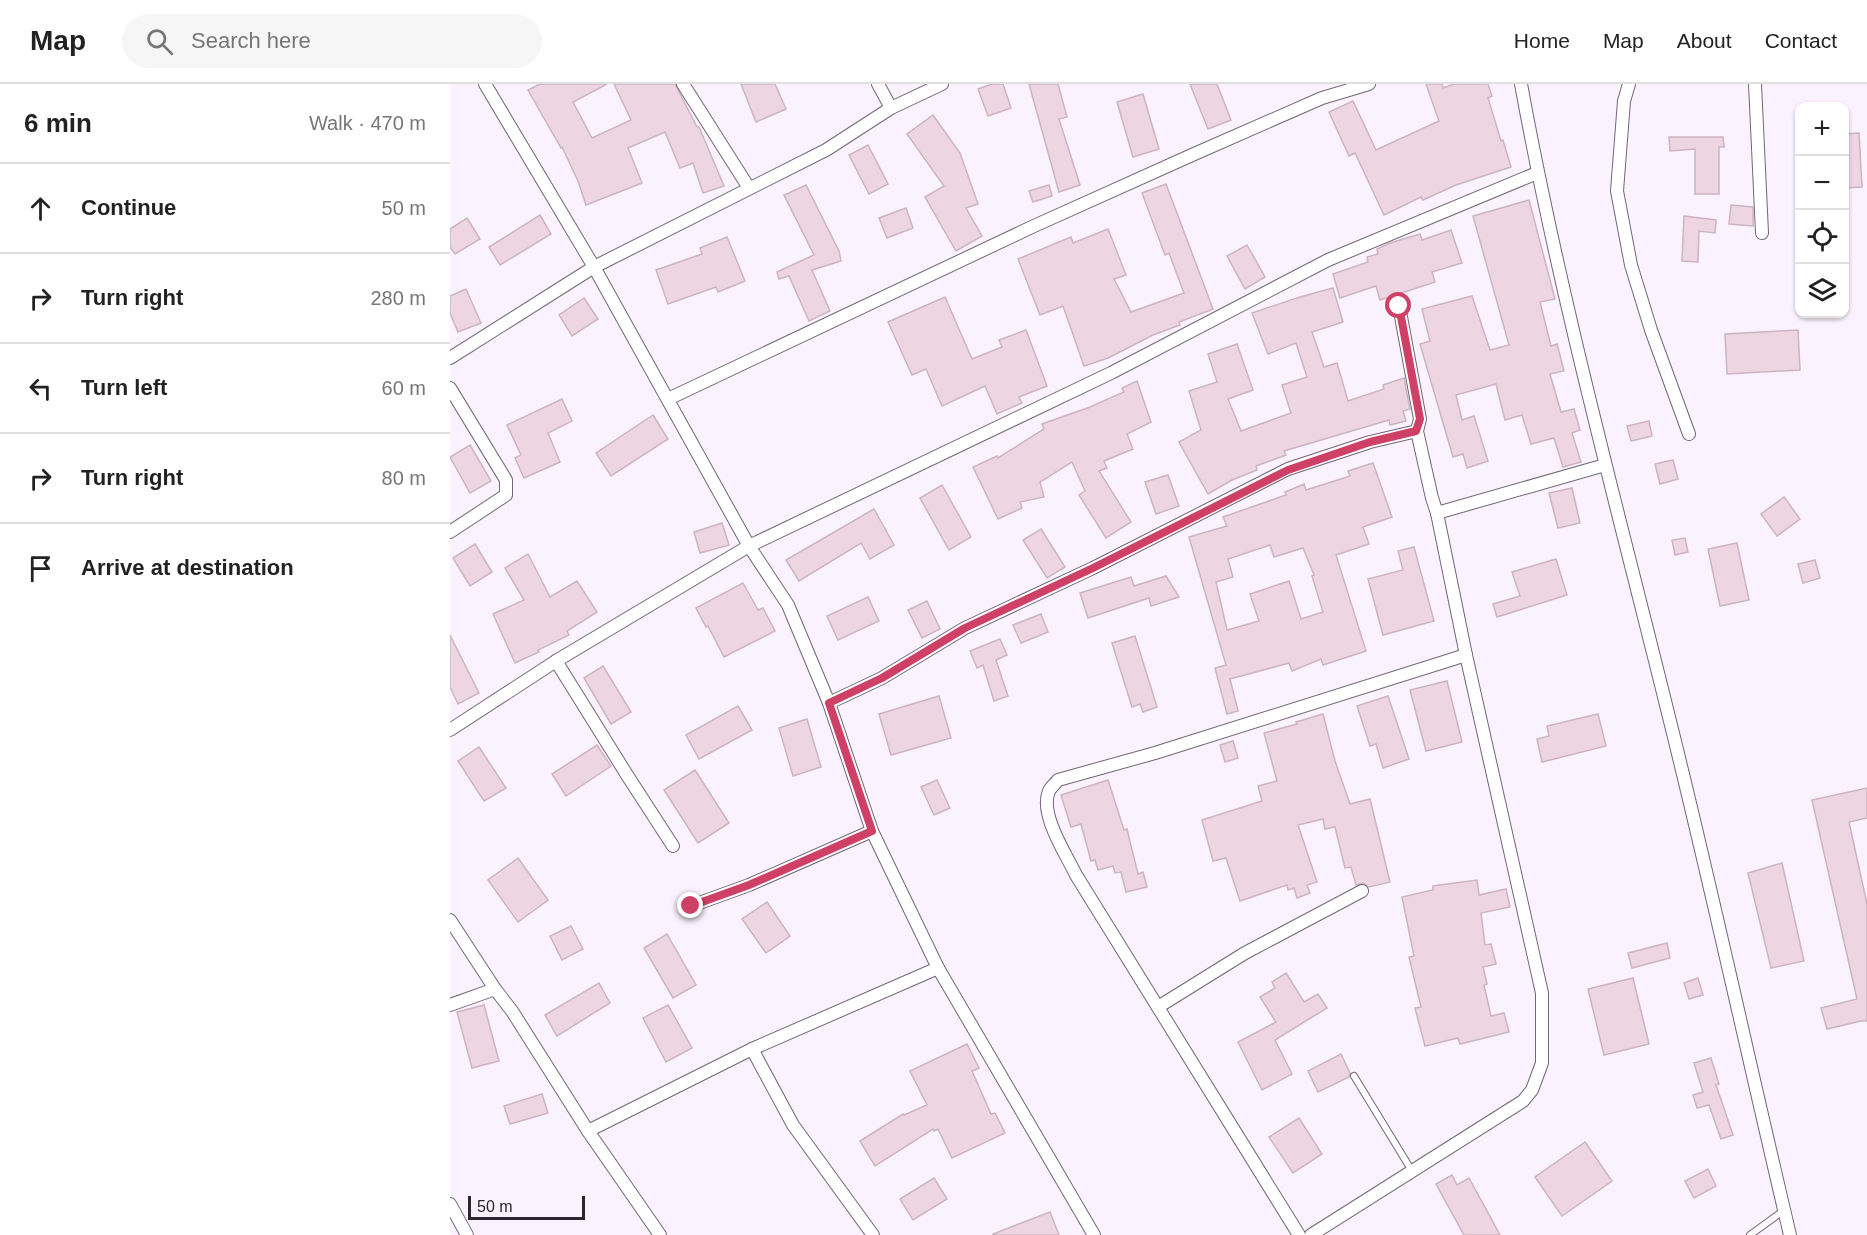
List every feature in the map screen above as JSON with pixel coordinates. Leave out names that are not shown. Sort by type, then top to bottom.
[{"type":"street","points":[[485,84],[594,267],[749,546],[788,605],[829,703],[872,831],[938,968],[1094,1235]]},
{"type":"street","points":[[683,84],[749,188]]},
{"type":"street","points":[[878,84],[891,108]]},
{"type":"street","points":[[450,358],[594,267],[826,150],[891,108],[942,84]]},
{"type":"street","points":[[668,399],[1107,193],[1322,98],[1369,84]]},
{"type":"street","points":[[1521,84],[1537,173],[1605,465],[1681,767],[1790,1235]]},
{"type":"street","points":[[1629,84],[1624,101],[1617,191],[1631,265],[1651,330],[1689,434]]},
{"type":"street","points":[[1755,84],[1762,233]]},
{"type":"street","points":[[450,730],[556,661],[749,546],[1111,373],[1328,260],[1537,173]]},
{"type":"street","points":[[1311,1235],[1523,1101],[1532,1090],[1542,1063],[1542,993],[1466,655],[1437,513],[1416,431],[1420,419],[1399,306]]},
{"type":"street","points":[[450,388],[506,480],[506,495],[450,532]]},
{"type":"street","points":[[829,703],[882,678],[965,628],[1093,568],[1288,470],[1370,442],[1416,431]]},
{"type":"street","points":[[1437,513],[1605,465]]},
{"type":"street","points":[[1299,1235],[1076,875],[1048,814],[1047,800],[1050,790],[1058,780],[1155,753],[1466,655]]},
{"type":"street","points":[[556,661],[674,846]]},
{"type":"street","points":[[691,906],[749,885],[872,831]]},
{"type":"street","points":[[1158,1007],[1245,953],[1362,891]]},
{"type":"street","points":[[450,920],[512,1011],[588,1131],[660,1235]]},
{"type":"street","points":[[588,1131],[752,1049],[938,968]]},
{"type":"street","points":[[450,1005],[495,989]]},
{"type":"street","points":[[752,1049],[793,1125],[873,1235]]},
{"type":"street","points":[[450,1204],[467,1235]]},
{"type":"lane","points":[[1354,1076],[1412,1172]]},
{"type":"lane","points":[[1750,1235],[1784,1210]]},
{"type":"building","points":[[540,84],[607,84],[573,102],[592,138],[631,120],[614,84],[675,84],[699,127],[724,186],[703,193],[693,163],[680,168],[665,132],[628,148],[642,183],[586,205],[562,147],[528,90]]},
{"type":"building","points":[[741,84],[775,84],[786,109],[756,122]]},
{"type":"building","points":[[992,84],[1003,84],[1011,108],[988,116],[978,89]]},
{"type":"building","points":[[1029,84],[1058,84],[1067,117],[1059,119],[1080,185],[1059,192]]},
{"type":"building","points":[[1190,84],[1217,84],[1231,120],[1208,129]]},
{"type":"building","points":[[1426,84],[1442,84],[1443,88],[1454,84],[1488,84],[1492,96],[1488,98],[1511,167],[1456,185],[1423,200],[1421,197],[1384,215],[1355,153],[1349,156],[1329,112],[1353,101],[1376,150],[1439,121]]},
{"type":"building","points":[[1143,94],[1159,149],[1133,157],[1117,102]]},
{"type":"building","points":[[933,115],[960,153],[978,204],[966,208],[982,236],[956,251],[925,197],[944,186],[907,134]]},
{"type":"building","points":[[1859,133],[1862,187],[1849,188],[1849,134]]},
{"type":"building","points":[[1669,137],[1723,137],[1724,147],[1719,147],[1719,194],[1695,194],[1695,149],[1670,151]]},
{"type":"building","points":[[868,145],[888,184],[869,194],[849,155]]},
{"type":"building","points":[[1166,184],[1213,309],[1179,322],[1180,325],[1153,335],[1108,358],[1084,366],[1063,306],[1040,315],[1018,259],[1071,237],[1073,243],[1108,229],[1126,275],[1114,279],[1131,312],[1184,293],[1169,253],[1165,255],[1142,193]]},
{"type":"building","points":[[806,185],[839,251],[841,261],[812,270],[830,311],[809,321],[789,276],[779,279],[777,272],[814,255],[784,195]]},
{"type":"building","points":[[1049,185],[1052,196],[1033,202],[1029,191]]},
{"type":"building","points":[[1529,200],[1555,299],[1540,302],[1551,346],[1557,344],[1564,371],[1550,374],[1561,412],[1574,409],[1580,430],[1572,433],[1581,462],[1563,467],[1554,438],[1531,444],[1522,415],[1505,420],[1496,384],[1456,395],[1462,420],[1474,416],[1488,461],[1467,468],[1463,454],[1453,457],[1420,344],[1430,341],[1422,309],[1472,296],[1490,350],[1509,345],[1473,216]]},
{"type":"building","points":[[1731,205],[1753,207],[1753,226],[1729,224]]},
{"type":"building","points":[[906,208],[913,228],[887,238],[879,218]]},
{"type":"building","points":[[540,215],[551,234],[500,265],[489,247]]},
{"type":"building","points":[[1684,216],[1716,220],[1715,233],[1699,231],[1698,262],[1682,261]]},
{"type":"building","points":[[467,218],[480,239],[455,254],[450,247],[450,229]]},
{"type":"building","points":[[1451,230],[1462,263],[1432,272],[1435,282],[1380,300],[1376,286],[1340,298],[1333,274],[1368,262],[1367,257],[1378,254],[1377,249],[1390,243],[1420,234],[1422,240]]},
{"type":"building","points":[[727,237],[745,281],[718,292],[716,287],[668,304],[656,270],[702,254],[700,248]]},
{"type":"building","points":[[1247,245],[1265,277],[1245,289],[1227,256]]},
{"type":"building","points":[[1333,288],[1343,322],[1312,332],[1324,367],[1337,363],[1348,401],[1384,389],[1383,385],[1404,378],[1410,409],[1403,411],[1406,421],[1390,425],[1389,420],[1284,451],[1286,455],[1256,466],[1257,470],[1232,480],[1208,494],[1179,442],[1201,430],[1189,391],[1217,382],[1208,354],[1237,344],[1253,390],[1228,399],[1241,431],[1291,413],[1282,385],[1307,377],[1296,343],[1268,354],[1252,313]]},
{"type":"building","points":[[466,289],[481,323],[458,332],[450,313],[450,296]]},
{"type":"building","points":[[945,297],[972,359],[1002,347],[999,340],[1026,330],[1047,386],[1019,397],[1022,403],[997,414],[985,386],[942,406],[926,369],[912,375],[888,322]]},
{"type":"building","points":[[584,298],[598,319],[572,336],[559,315]]},
{"type":"building","points":[[1798,330],[1800,370],[1727,374],[1725,334]]},
{"type":"building","points":[[1137,381],[1151,422],[1127,434],[1133,449],[1104,461],[1107,468],[1099,471],[1131,522],[1106,538],[1079,495],[1085,491],[1072,462],[1040,482],[1044,497],[1020,502],[1022,508],[998,519],[973,467],[997,456],[998,458],[1044,429],[1042,424],[1124,392],[1122,388]]},
{"type":"building","points":[[562,399],[572,421],[548,433],[560,462],[524,478],[515,458],[521,455],[507,425]]},
{"type":"building","points":[[653,415],[668,439],[611,476],[596,453]]},
{"type":"building","points":[[1649,421],[1652,436],[1631,441],[1627,426]]},
{"type":"building","points":[[470,445],[491,481],[470,493],[450,457]]},
{"type":"building","points":[[1673,460],[1678,479],[1660,484],[1655,464]]},
{"type":"building","points":[[1373,463],[1392,517],[1363,527],[1369,544],[1336,555],[1366,651],[1323,665],[1321,659],[1292,671],[1289,663],[1230,679],[1238,711],[1227,714],[1215,668],[1226,665],[1189,537],[1227,526],[1223,517],[1286,495],[1285,492],[1304,484],[1306,490],[1350,476],[1348,471]],"holes":[[[1270,545],[1274,557],[1303,548],[1314,575],[1312,576],[1323,612],[1301,619],[1289,581],[1250,594],[1259,621],[1227,630],[1216,582],[1233,577],[1228,559]]]},
{"type":"building","points":[[1168,475],[1179,506],[1156,514],[1145,482]]},
{"type":"building","points":[[942,485],[971,537],[949,550],[920,498]]},
{"type":"building","points":[[1572,488],[1580,523],[1558,528],[1549,493]]},
{"type":"building","points":[[1784,497],[1800,519],[1777,536],[1761,514]]},
{"type":"building","points":[[874,509],[894,545],[870,559],[861,543],[799,581],[786,560]]},
{"type":"building","points":[[722,523],[729,545],[700,553],[694,532]]},
{"type":"building","points":[[1041,529],[1065,567],[1047,578],[1023,540]]},
{"type":"building","points":[[1685,538],[1688,552],[1675,555],[1672,540]]},
{"type":"building","points":[[1737,543],[1749,600],[1720,606],[1708,549]]},
{"type":"building","points":[[475,544],[492,572],[470,586],[453,558]]},
{"type":"building","points":[[1414,547],[1434,621],[1383,635],[1368,579],[1403,570],[1398,551]]},
{"type":"building","points":[[528,554],[550,597],[577,581],[597,612],[567,631],[569,635],[515,663],[493,614],[524,600],[505,568]]},
{"type":"building","points":[[1556,559],[1567,595],[1497,617],[1493,604],[1520,596],[1512,572]]},
{"type":"building","points":[[1815,560],[1820,578],[1803,583],[1798,564]]},
{"type":"building","points":[[1166,576],[1179,597],[1151,606],[1149,598],[1088,618],[1080,593],[1131,577],[1134,586]]},
{"type":"building","points":[[743,583],[758,610],[763,608],[775,631],[724,657],[696,608]]},
{"type":"building","points":[[868,597],[879,621],[838,640],[827,616]]},
{"type":"building","points":[[927,601],[940,629],[922,638],[908,610]]},
{"type":"building","points":[[1041,614],[1048,632],[1021,643],[1013,625]]},
{"type":"building","points":[[450,635],[479,693],[458,704],[450,687]]},
{"type":"building","points":[[1135,636],[1157,707],[1143,712],[1140,704],[1132,707],[1112,643]]},
{"type":"building","points":[[1000,639],[1007,655],[996,660],[1008,696],[994,701],[983,665],[977,668],[970,651]]},
{"type":"building","points":[[603,666],[631,712],[611,724],[584,678]]},
{"type":"building","points":[[1447,681],[1462,742],[1426,751],[1410,690]]},
{"type":"building","points":[[939,696],[951,738],[891,755],[879,714]]},
{"type":"building","points":[[1388,696],[1409,759],[1383,768],[1376,744],[1370,746],[1357,706]]},
{"type":"building","points":[[738,706],[752,730],[699,759],[686,735]]},
{"type":"building","points":[[1323,714],[1335,761],[1350,804],[1370,799],[1390,882],[1369,887],[1363,883],[1356,885],[1351,867],[1345,868],[1335,827],[1325,829],[1323,819],[1298,825],[1317,882],[1307,885],[1310,893],[1297,898],[1294,888],[1288,890],[1287,885],[1240,901],[1226,858],[1213,861],[1202,820],[1262,801],[1258,786],[1277,781],[1264,733]]},
{"type":"building","points":[[1598,714],[1606,746],[1542,762],[1537,739],[1549,736],[1547,726]]},
{"type":"building","points":[[807,719],[821,767],[793,776],[779,728]]},
{"type":"building","points":[[1233,741],[1238,758],[1225,762],[1220,745]]},
{"type":"building","points":[[597,745],[611,766],[566,796],[552,774]]},
{"type":"building","points":[[479,747],[506,788],[484,801],[458,761]]},
{"type":"building","points":[[695,770],[729,823],[698,843],[664,790]]},
{"type":"building","points":[[937,780],[950,808],[934,815],[921,787]]},
{"type":"building","points":[[1108,780],[1124,830],[1127,829],[1138,874],[1143,872],[1147,887],[1126,892],[1121,872],[1115,873],[1113,866],[1098,870],[1095,860],[1091,861],[1081,824],[1071,827],[1061,795]]},
{"type":"building","points":[[1867,788],[1867,818],[1849,822],[1867,904],[1867,1021],[1827,1029],[1821,1008],[1857,999],[1812,800]]},
{"type":"building","points":[[518,858],[548,900],[518,922],[488,880]]},
{"type":"building","points":[[1782,863],[1804,961],[1771,968],[1748,873]]},
{"type":"building","points":[[1477,880],[1479,895],[1506,889],[1510,907],[1481,913],[1485,945],[1491,944],[1496,964],[1483,967],[1487,984],[1484,985],[1491,1016],[1504,1013],[1509,1032],[1460,1044],[1458,1038],[1425,1046],[1415,1008],[1421,1007],[1409,957],[1414,956],[1402,897],[1433,890],[1433,886]]},
{"type":"building","points":[[767,902],[790,936],[766,953],[742,919]]},
{"type":"building","points":[[571,926],[583,949],[562,960],[550,936]]},
{"type":"building","points":[[667,934],[696,985],[673,998],[644,948]]},
{"type":"building","points":[[1667,943],[1670,958],[1632,968],[1628,953]]},
{"type":"building","points":[[1286,973],[1304,1002],[1318,994],[1327,1008],[1275,1040],[1292,1074],[1262,1090],[1238,1042],[1276,1022],[1260,997],[1275,988],[1272,982]]},
{"type":"building","points":[[1633,978],[1649,1044],[1604,1055],[1588,989]]},
{"type":"building","points":[[1698,978],[1703,995],[1689,999],[1684,983]]},
{"type":"building","points":[[599,983],[610,1003],[557,1036],[545,1015]]},
{"type":"building","points":[[484,1005],[499,1061],[472,1068],[457,1012]]},
{"type":"building","points":[[668,1005],[692,1048],[666,1062],[643,1018]]},
{"type":"building","points":[[967,1044],[979,1068],[972,1071],[991,1114],[995,1113],[1005,1133],[952,1158],[938,1129],[934,1131],[933,1129],[875,1166],[860,1141],[903,1114],[927,1105],[910,1071]]},
{"type":"building","points":[[1341,1054],[1350,1073],[1349,1077],[1318,1092],[1308,1071]]},
{"type":"building","points":[[1711,1058],[1719,1084],[1716,1085],[1733,1135],[1721,1139],[1709,1105],[1697,1108],[1693,1095],[1703,1092],[1694,1063]]},
{"type":"building","points":[[542,1094],[548,1113],[510,1124],[504,1106]]},
{"type":"building","points":[[1299,1118],[1322,1154],[1293,1173],[1269,1137]]},
{"type":"building","points":[[1585,1142],[1612,1181],[1562,1216],[1535,1177]]},
{"type":"building","points":[[1708,1169],[1716,1186],[1694,1198],[1685,1181]]},
{"type":"building","points":[[1452,1175],[1457,1185],[1469,1178],[1500,1235],[1464,1235],[1436,1184]]},
{"type":"building","points":[[934,1178],[947,1199],[913,1220],[900,1199]]},
{"type":"building","points":[[1050,1212],[1059,1235],[993,1235],[993,1234]]},
{"type":"route","points":[[691,906],[749,885],[872,831],[829,703],[882,678],[965,628],[1093,568],[1288,470],[1370,442],[1416,431],[1420,419],[1399,306]]}]
